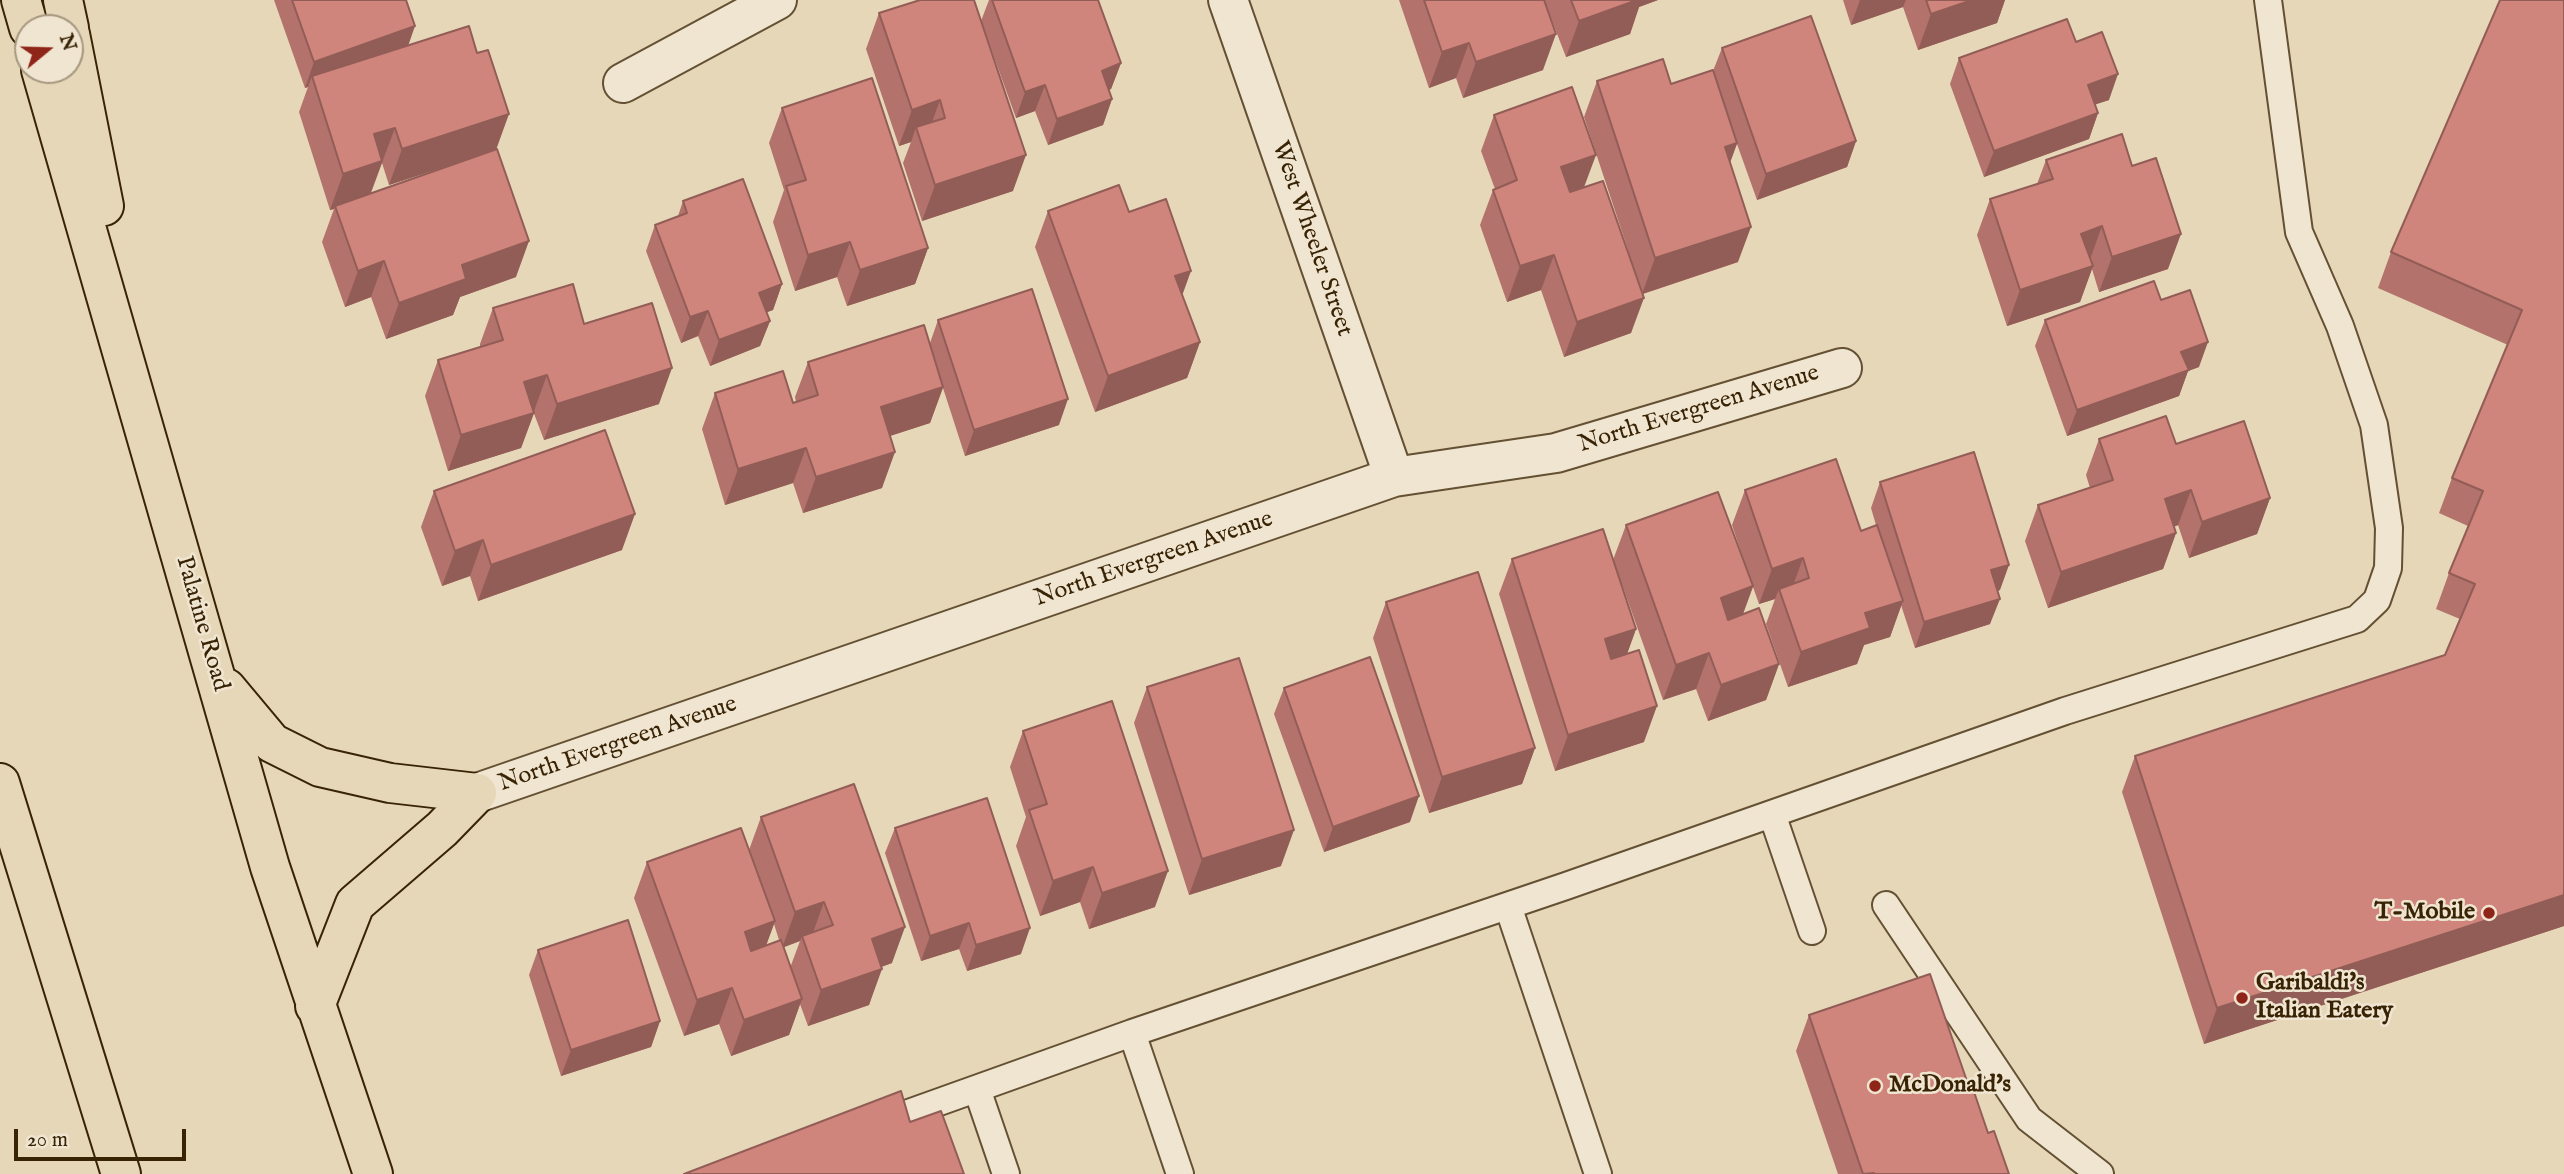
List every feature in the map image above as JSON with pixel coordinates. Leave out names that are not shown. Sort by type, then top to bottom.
[{"type":"highway","name":"Palatine Road","points":[[45,84],[270,867],[373,1174]]},
{"type":"highway","points":[[80,84],[152,452]]},
{"type":"highway","points":[[217,677],[272,743],[320,767],[390,783],[477,793]]},
{"type":"highway","points":[[0,783],[121,1174]]},
{"type":"highway","points":[[315,1006],[355,904],[442,829],[477,793]]},
{"type":"street","points":[[623,83],[777,0]]},
{"type":"street","name":"West Wheeler Street","points":[[1228,0],[1394,477]]},
{"type":"street","name":"North Evergreen Avenue","points":[[477,793],[1394,477],[1556,453],[1842,368]]},
{"type":"lane","points":[[851,1134],[1132,1033],[1507,906],[2065,711],[2357,619],[2376,600],[2388,569],[2389,528],[2374,425],[2340,327],[2299,232],[2268,0]]},
{"type":"lane","points":[[1772,814],[1812,931]]},
{"type":"lane","points":[[1886,905],[2029,1119],[2100,1174]]},
{"type":"lane","points":[[1507,906],[1598,1174]]},
{"type":"lane","points":[[1132,1033],[1180,1174]]},
{"type":"lane","points":[[976,1089],[1006,1174]]},
{"type":"building","points":[[292,0],[406,0],[415,26],[314,62]]},
{"type":"building","points":[[920,0],[974,0],[1026,155],[935,185],[916,127],[945,118],[940,100],[912,110],[879,13]]},
{"type":"building","points":[[992,0],[1098,0],[1121,63],[1102,71],[1112,99],[1057,119],[1045,85],[1025,92]]},
{"type":"building","points":[[1424,0],[1544,0],[1556,34],[1476,62],[1469,43],[1442,52]]},
{"type":"building","points":[[1571,0],[1637,0],[1579,21]]},
{"type":"building","points":[[1926,0],[1972,0],[1931,14]]},
{"type":"building","points":[[2500,0],[2564,0],[2564,895],[2217,1008],[2135,756],[2445,655],[2475,584],[2449,573],[2483,491],[2452,478],[2522,310],[2391,252]]},
{"type":"building","points":[[1811,16],[1856,141],[1766,174],[1722,48]]},
{"type":"building","points":[[2067,19],[2076,42],[2102,32],[2118,74],[2088,85],[2098,113],[1994,151],[1959,58]]},
{"type":"building","points":[[469,26],[477,53],[488,50],[509,114],[402,149],[395,128],[374,134],[382,161],[343,174],[312,76]]},
{"type":"building","points":[[1663,59],[1671,84],[1713,70],[1737,143],[1725,147],[1751,227],[1655,258],[1597,81]]},
{"type":"building","points":[[872,78],[928,248],[860,270],[850,242],[808,255],[786,186],[806,180],[782,108]]},
{"type":"building","points":[[1572,87],[1596,155],[1561,167],[1570,192],[1603,181],[1644,298],[1577,322],[1554,255],[1520,266],[1493,190],[1517,180],[1494,115]]},
{"type":"building","points":[[2122,134],[2132,166],[2156,158],[2181,234],[2112,257],[2102,226],[2081,234],[2093,266],[2020,290],[1990,199],[2053,179],[2046,160]]},
{"type":"building","points":[[497,149],[529,241],[462,265],[466,279],[399,303],[384,261],[358,271],[335,206]]},
{"type":"building","points":[[743,179],[782,284],[759,293],[770,321],[719,340],[708,311],[690,317],[655,225],[687,213],[683,201]]},
{"type":"building","points":[[1119,185],[1129,212],[1166,199],[1191,271],[1175,276],[1200,342],[1108,376],[1048,211]]},
{"type":"building","points":[[2154,281],[2161,300],[2190,290],[2208,342],[2181,352],[2189,370],[2077,410],[2045,320]]},
{"type":"building","points":[[573,284],[584,324],[652,303],[672,368],[557,404],[547,375],[524,382],[534,413],[461,435],[438,360],[503,340],[493,308]]},
{"type":"building","points":[[1032,289],[1068,399],[974,430],[938,320]]},
{"type":"building","points":[[924,325],[943,387],[881,407],[895,452],[816,477],[806,448],[738,469],[715,393],[783,371],[793,403],[818,395],[808,362]]},
{"type":"building","points":[[2166,416],[2176,444],[2244,421],[2270,498],[2202,522],[2191,490],[2165,499],[2176,533],[2061,572],[2038,505],[2113,480],[2099,439]]},
{"type":"building","points":[[605,430],[635,514],[491,565],[483,540],[455,551],[434,491]]},
{"type":"building","points":[[1974,452],[2009,565],[1991,570],[2000,599],[1924,622],[1880,482]]},
{"type":"building","points":[[1836,459],[1861,531],[1877,525],[1903,601],[1865,613],[1870,628],[1801,652],[1779,589],[1809,578],[1803,558],[1772,569],[1745,490]]},
{"type":"building","points":[[1718,492],[1753,586],[1721,598],[1728,620],[1759,608],[1779,664],[1721,685],[1709,653],[1676,665],[1626,525]]},
{"type":"building","points":[[1603,529],[1636,629],[1605,639],[1611,659],[1639,650],[1657,706],[1568,735],[1512,559]]},
{"type":"building","points":[[1478,572],[1535,748],[1442,777],[1386,602]]},
{"type":"building","points":[[1370,657],[1419,796],[1333,827],[1284,688]]},
{"type":"building","points":[[1239,658],[1294,830],[1202,859],[1147,687]]},
{"type":"building","points":[[1112,701],[1168,871],[1102,893],[1093,867],[1053,881],[1029,810],[1047,804],[1023,731]]},
{"type":"building","points":[[854,784],[905,927],[872,939],[882,969],[821,990],[802,936],[833,925],[824,902],[795,912],[761,817]]},
{"type":"building","points":[[987,798],[1030,928],[976,945],[969,923],[930,936],[895,828]]},
{"type":"building","points":[[741,828],[775,921],[745,932],[751,951],[781,940],[802,999],[744,1020],[732,988],[697,1000],[647,862]]},
{"type":"building","points":[[628,920],[660,1021],[571,1050],[538,950]]},
{"type":"building","name":"McDonald's","points":[[1930,974],[1969,1087],[1972,1086],[1988,1133],[1994,1131],[2009,1174],[1863,1174],[1809,1015]]},
{"type":"building","points":[[901,1091],[910,1122],[941,1111],[964,1174],[684,1174]]},
{"type":"place","name":"T-Mobile","points":[[2489,913]]},
{"type":"place","name":"Garibaldi's Italian Eatery","points":[[2242,998]]},
{"type":"place","name":"McDonald's","points":[[1875,1086]]}]
